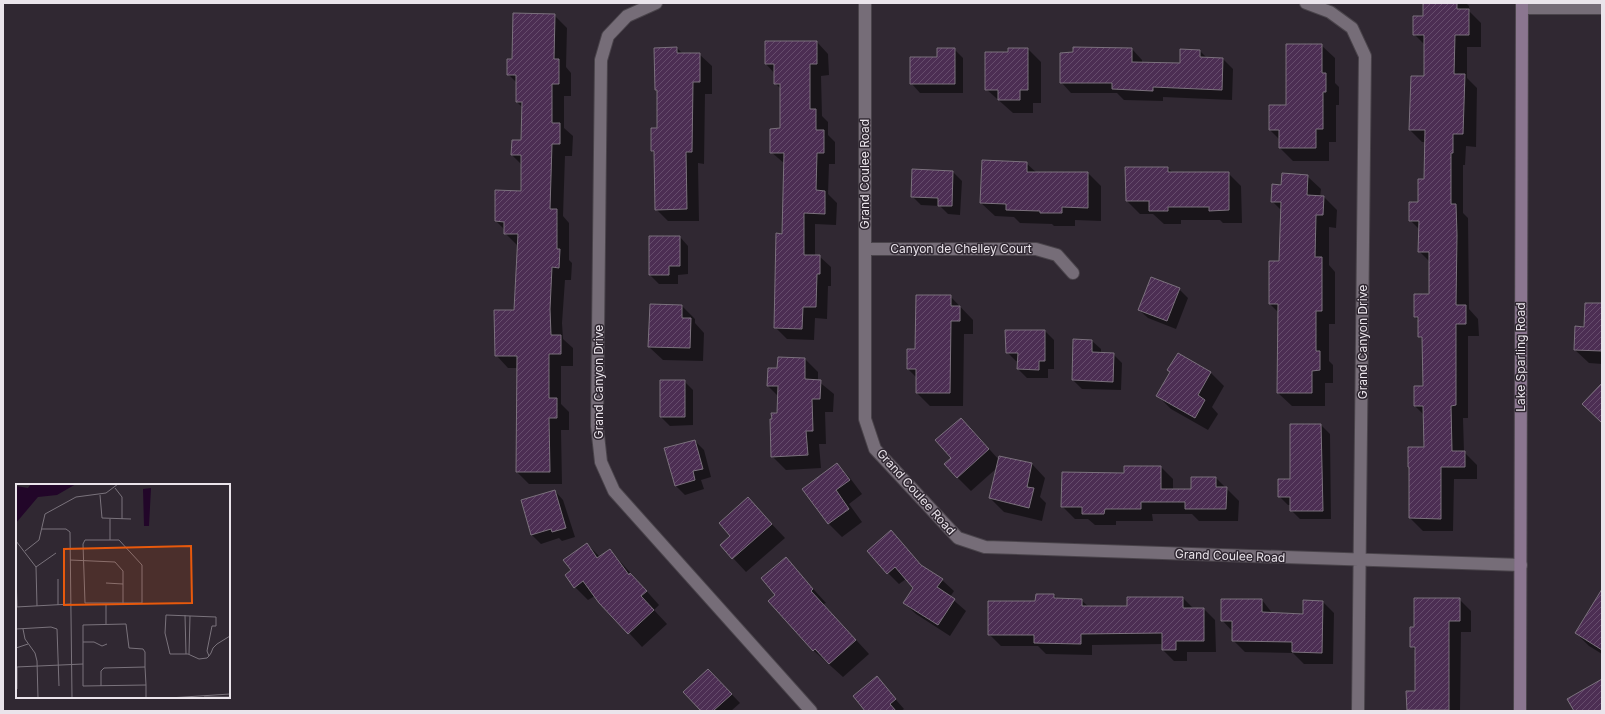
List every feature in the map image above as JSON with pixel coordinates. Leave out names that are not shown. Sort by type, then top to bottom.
[{"type":"street","name":"Grand Canyon Drive","points":[[656,3],[627,16],[608,36],[601,60],[597,426],[601,462],[614,491],[811,711]]},
{"type":"street","name":"Grand Coulee Road","points":[[865,3],[864,419],[875,449],[958,538],[985,548],[1521,565]]},
{"type":"street","name":"Grand Canyon Drive","points":[[1306,3],[1330,12],[1352,28],[1365,56],[1361,561],[1358,711]]},
{"type":"street","points":[[1522,6],[1602,8]]},
{"type":"street","name":"Lake Sparling Road","points":[[1520,711],[1522,6]]},
{"type":"street","name":"Canyon de Chelley Court","points":[[865,249],[1036,249],[1057,255],[1073,273]]},
{"type":"building","points":[[1423,3],[1457,3],[1457,9],[1469,9],[1469,35],[1455,35],[1454,74],[1465,74],[1463,134],[1453,134],[1453,153],[1451,153],[1451,204],[1456,204],[1456,305],[1466,305],[1466,324],[1456,324],[1456,405],[1451,406],[1452,451],[1465,451],[1465,467],[1441,467],[1441,519],[1409,518],[1408,447],[1424,447],[1423,406],[1414,406],[1414,386],[1423,386],[1422,337],[1418,337],[1418,317],[1414,317],[1414,294],[1429,294],[1429,252],[1418,252],[1419,221],[1409,221],[1409,202],[1418,202],[1418,179],[1424,179],[1425,130],[1409,130],[1411,76],[1424,76],[1424,35],[1413,35],[1413,16],[1423,16]]},
{"type":"building","points":[[513,13],[555,14],[554,59],[559,59],[559,84],[552,84],[552,123],[560,123],[560,144],[552,144],[550,209],[557,209],[557,249],[560,249],[559,268],[552,267],[550,309],[551,335],[561,335],[561,354],[549,354],[549,398],[557,398],[557,418],[549,418],[550,472],[516,472],[517,356],[495,356],[494,310],[514,310],[518,234],[504,234],[504,222],[495,221],[495,190],[521,191],[521,155],[511,155],[512,140],[521,140],[522,102],[516,102],[516,75],[507,75],[507,59],[512,59]]},
{"type":"building","points":[[765,41],[817,41],[817,64],[810,64],[810,109],[816,109],[816,130],[824,130],[824,153],[817,153],[816,190],[825,191],[825,214],[804,213],[804,255],[820,255],[820,274],[817,274],[816,307],[803,307],[802,329],[774,328],[776,233],[782,234],[784,153],[770,153],[770,129],[780,128],[780,84],[774,84],[774,64],[765,64]]},
{"type":"building","points":[[1286,44],[1322,44],[1322,73],[1326,73],[1326,92],[1323,92],[1323,129],[1316,129],[1316,148],[1279,148],[1279,130],[1269,130],[1269,105],[1286,105]]},
{"type":"building","points":[[677,47],[677,53],[700,53],[700,82],[693,82],[692,152],[686,152],[687,209],[655,210],[654,151],[651,151],[651,128],[657,128],[657,90],[655,90],[654,48]]},
{"type":"building","points":[[1073,47],[1132,48],[1132,62],[1180,63],[1180,49],[1200,50],[1200,57],[1223,58],[1222,90],[1153,87],[1153,91],[1112,89],[1112,83],[1060,83],[1060,53],[1073,52]]},
{"type":"building","points":[[937,48],[955,48],[955,84],[910,84],[910,57],[937,57]]},
{"type":"building","points":[[1008,48],[1028,48],[1028,90],[1020,90],[1020,100],[998,100],[998,90],[985,90],[985,52],[1008,52]]},
{"type":"building","points":[[982,160],[1027,162],[1027,172],[1088,172],[1088,208],[1062,207],[1062,213],[1040,213],[1040,211],[1006,210],[1006,204],[980,203]]},
{"type":"building","points":[[1125,167],[1168,167],[1168,172],[1229,172],[1229,210],[1209,211],[1209,207],[1168,207],[1168,211],[1149,211],[1149,201],[1126,201]]},
{"type":"building","points":[[912,169],[953,171],[952,206],[938,206],[938,198],[911,197]]},
{"type":"building","points":[[1282,173],[1308,175],[1307,195],[1324,196],[1323,215],[1316,215],[1315,257],[1322,257],[1322,311],[1316,311],[1316,351],[1320,351],[1320,370],[1312,371],[1312,393],[1277,393],[1278,304],[1269,304],[1269,261],[1279,261],[1281,202],[1271,202],[1272,184],[1281,185]]},
{"type":"building","points":[[649,236],[680,236],[680,266],[669,266],[669,275],[649,275]]},
{"type":"building","points":[[1151,277],[1180,288],[1167,321],[1138,310]]},
{"type":"building","points":[[916,295],[951,295],[951,306],[960,306],[960,321],[951,321],[950,393],[916,393],[916,369],[907,369],[907,349],[915,349]]},
{"type":"building","points":[[1585,303],[1602,303],[1602,351],[1574,350],[1575,326],[1584,327]]},
{"type":"building","points":[[650,304],[682,305],[682,318],[691,318],[690,348],[648,347]]},
{"type":"building","points":[[1005,330],[1045,330],[1045,361],[1039,361],[1039,370],[1017,369],[1018,353],[1006,353]]},
{"type":"building","points":[[1073,339],[1092,340],[1092,352],[1114,353],[1113,382],[1072,380]]},
{"type":"building","points":[[1178,353],[1211,372],[1198,395],[1205,400],[1195,418],[1156,396],[1170,372],[1167,370]]},
{"type":"building","points":[[778,357],[805,358],[805,379],[821,380],[820,399],[812,399],[813,431],[806,431],[808,455],[771,457],[770,419],[772,419],[771,413],[777,413],[778,386],[767,386],[768,368],[777,368]]},
{"type":"building","points":[[660,380],[685,380],[685,417],[660,417]]},
{"type":"building","points":[[1602,383],[1602,423],[1582,404]]},
{"type":"building","points":[[961,418],[989,449],[957,478],[944,464],[951,458],[935,440]]},
{"type":"building","points":[[1290,424],[1321,424],[1323,511],[1290,511],[1290,497],[1278,497],[1278,479],[1290,479]]},
{"type":"building","points":[[695,440],[703,469],[693,471],[695,480],[675,486],[664,448]]},
{"type":"building","points":[[999,456],[1032,463],[1027,487],[1034,488],[1029,508],[989,498]]},
{"type":"building","points":[[837,463],[850,480],[836,490],[849,509],[828,524],[802,489]]},
{"type":"building","points":[[1124,466],[1161,466],[1161,489],[1191,489],[1191,477],[1216,477],[1216,487],[1227,487],[1226,509],[1185,509],[1185,502],[1141,502],[1141,509],[1105,509],[1104,514],[1082,514],[1082,507],[1061,507],[1062,472],[1124,473]]},
{"type":"building","points":[[555,490],[566,528],[552,532],[551,529],[531,535],[521,500]]},
{"type":"building","points":[[748,497],[772,524],[732,559],[720,545],[730,536],[719,523]]},
{"type":"building","points":[[891,530],[921,565],[943,579],[937,587],[955,599],[938,625],[903,603],[913,588],[895,567],[887,574],[867,551]]},
{"type":"building","points":[[587,543],[597,558],[610,549],[629,575],[630,573],[647,591],[641,596],[654,610],[628,634],[599,603],[583,581],[574,588],[565,575],[571,570],[563,560]]},
{"type":"building","points":[[786,557],[813,589],[811,591],[856,640],[829,664],[815,649],[813,651],[768,601],[775,595],[761,578]]},
{"type":"building","points":[[1602,589],[1602,650],[1575,633]]},
{"type":"building","points":[[1036,594],[1054,594],[1054,598],[1082,599],[1082,606],[1127,606],[1127,597],[1183,597],[1183,608],[1204,608],[1204,641],[1176,641],[1176,650],[1162,650],[1162,633],[1081,634],[1081,644],[1034,643],[1034,635],[988,635],[988,601],[1035,601]]},
{"type":"building","points":[[1414,598],[1460,598],[1460,621],[1449,621],[1449,710],[1407,710],[1406,691],[1415,691],[1415,647],[1410,647],[1410,627],[1414,627]]},
{"type":"building","points":[[1221,599],[1262,599],[1262,612],[1303,614],[1303,600],[1323,601],[1322,653],[1292,652],[1292,642],[1232,641],[1232,621],[1221,621]]},
{"type":"building","points":[[708,669],[732,694],[713,711],[701,711],[683,692]]},
{"type":"building","points":[[877,676],[896,699],[890,704],[896,711],[865,711],[853,696]]},
{"type":"building","points":[[1602,679],[1602,711],[1574,711],[1567,699]]}]
